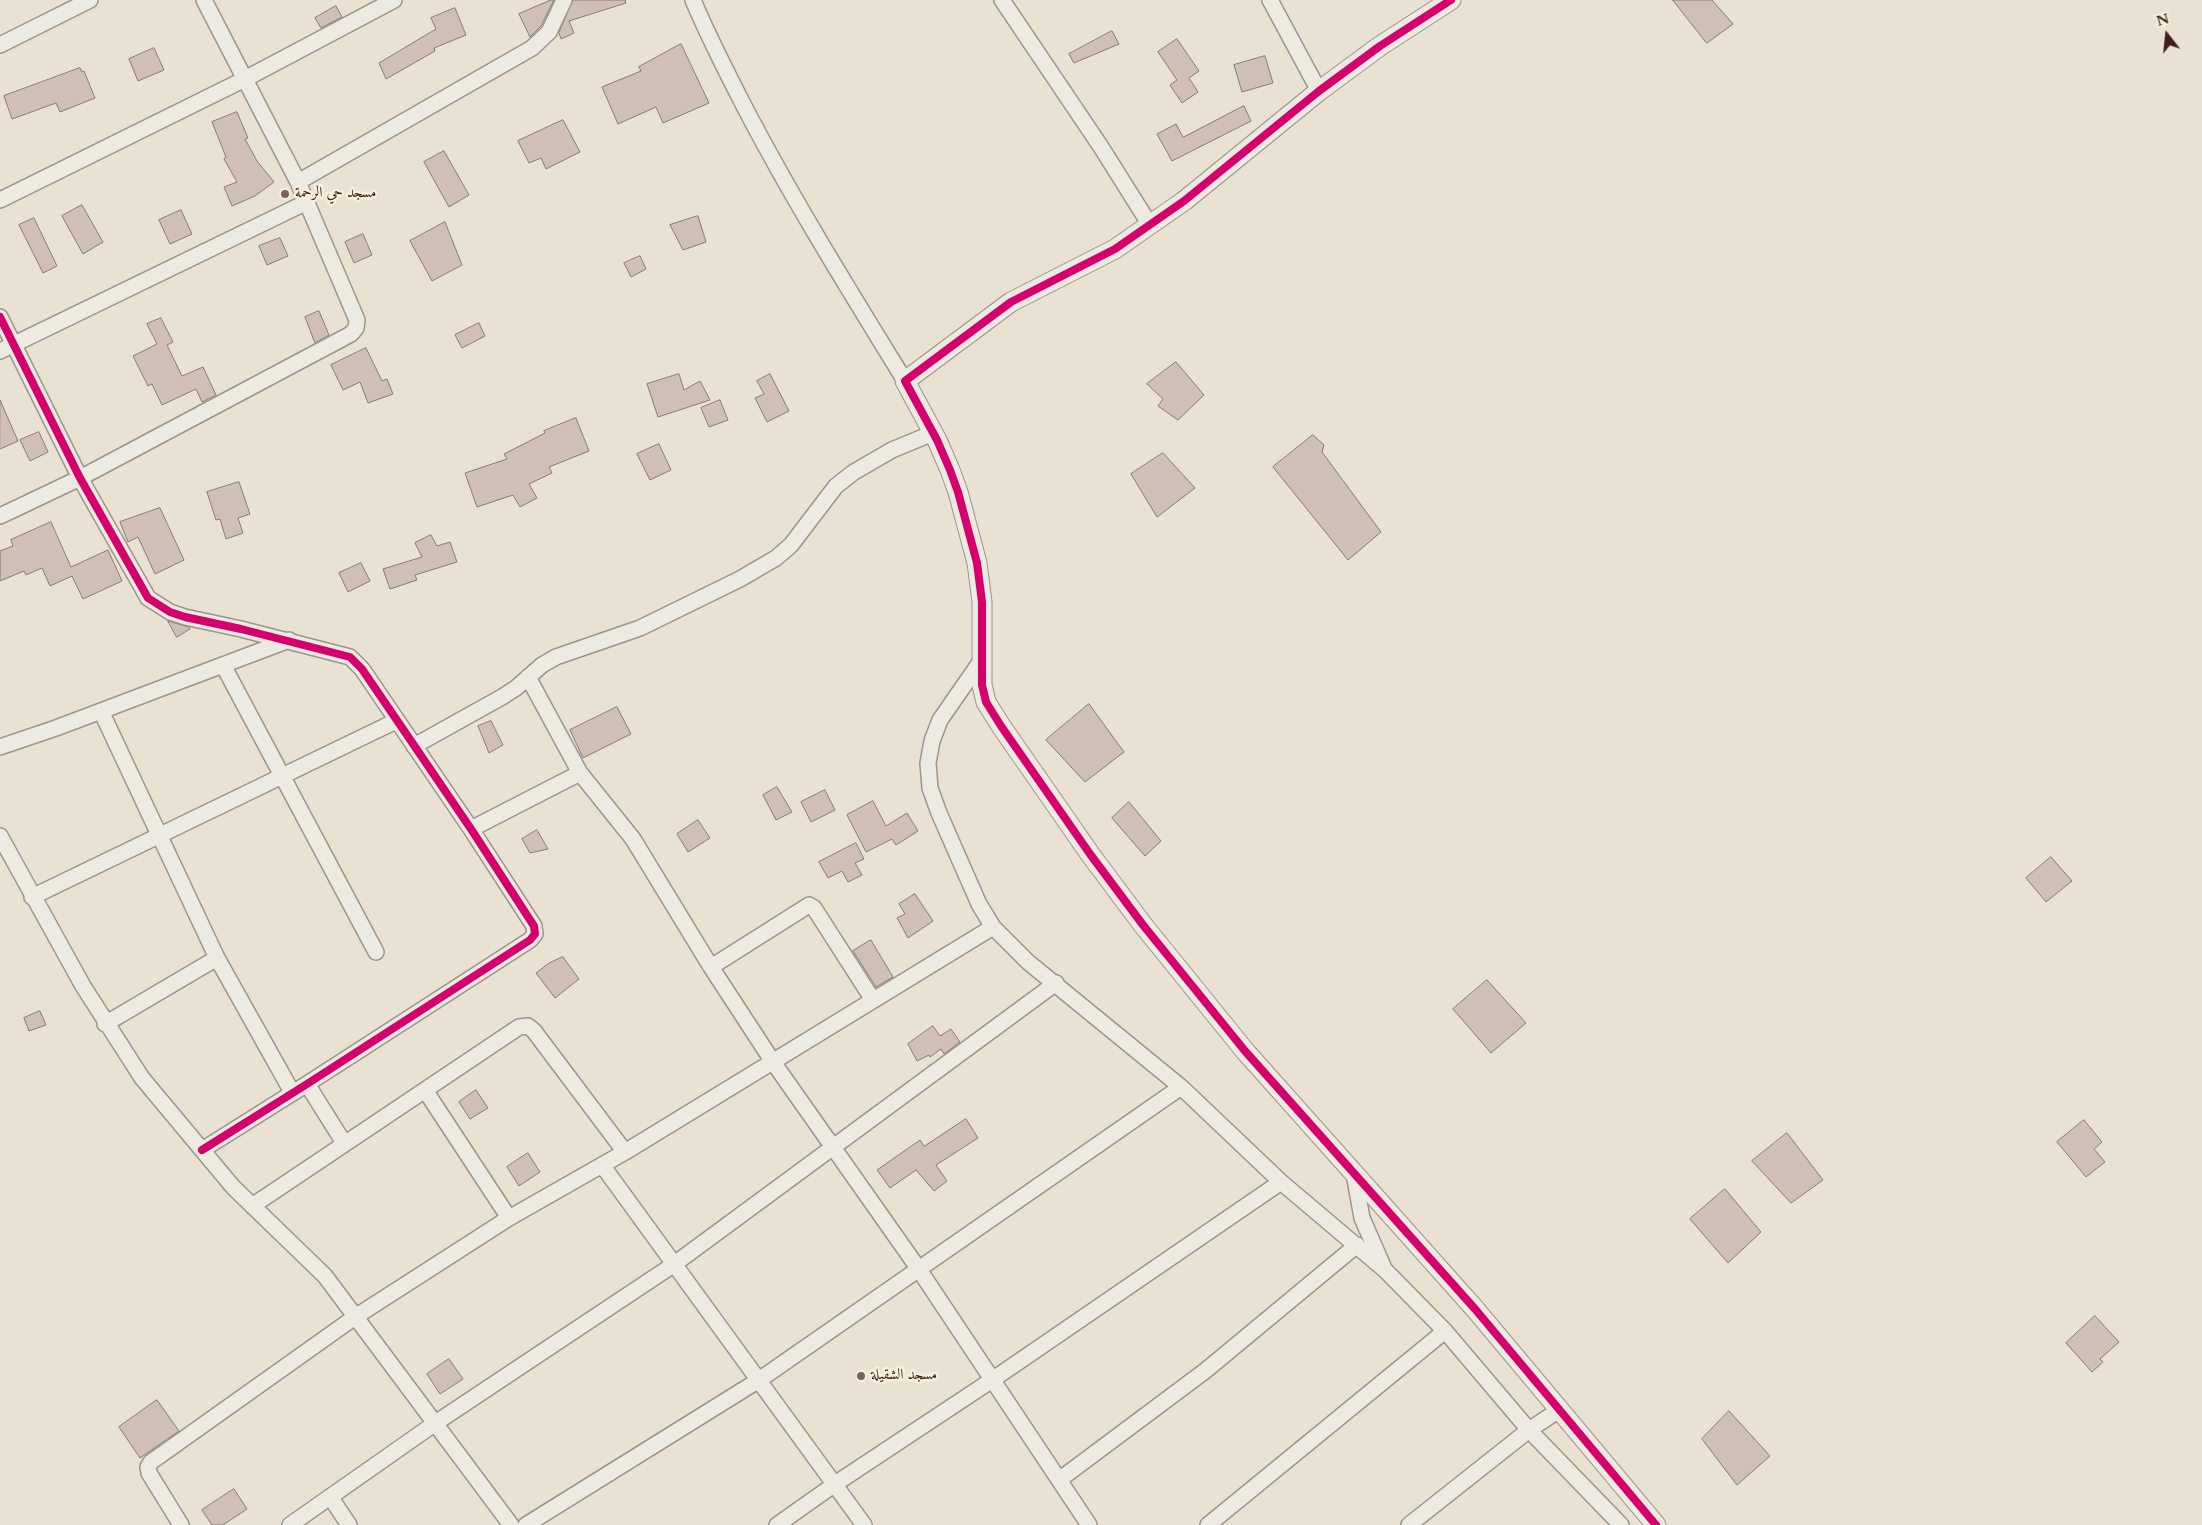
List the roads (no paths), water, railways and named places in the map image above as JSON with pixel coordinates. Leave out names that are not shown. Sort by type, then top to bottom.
[{"type":"street","points":[[0,45],[90,0]]},
{"type":"street","points":[[0,516],[80,478],[351,334],[356,328],[357,320],[298,182],[243,80],[204,0]]},
{"type":"street","points":[[0,200],[243,80],[394,0]]},
{"type":"street","points":[[298,182],[532,48],[549,32],[564,0]]},
{"type":"street","points":[[693,0],[723,64],[767,149],[933,433],[958,492],[981,583],[982,685],[986,702],[1001,726],[1090,854],[1143,925],[1245,1051],[1475,1309],[1656,1525]]},
{"type":"street","points":[[1002,0],[1101,147],[1150,225]]},
{"type":"street","points":[[1270,0],[1319,91]]},
{"type":"street","points":[[904,381],[1011,302],[1115,250],[1198,189],[1319,91],[1380,46],[1451,0]]},
{"type":"street","points":[[7,347],[307,202]]},
{"type":"street","points":[[0,317],[7,347],[148,598],[157,606],[185,617],[289,640],[350,657],[362,669],[471,829],[534,926],[534,934],[530,940],[202,1150]]},
{"type":"street","points":[[414,746],[502,697],[542,665],[556,658],[640,628],[740,579],[776,558],[791,545],[836,486],[854,472],[892,450],[933,433]]},
{"type":"street","points":[[0,747],[289,640]]},
{"type":"street","points":[[981,660],[940,720],[932,741],[928,763],[930,788],[939,813],[979,904],[993,927],[1028,962],[1181,1086],[1281,1182],[1384,1270],[1445,1331],[1529,1430],[1615,1523]]},
{"type":"street","points":[[223,665],[376,952]]},
{"type":"street","points":[[528,677],[580,772],[634,839],[711,967],[773,1062],[918,1268],[1089,1525]]},
{"type":"street","points":[[101,711],[217,958],[292,1092]]},
{"type":"street","points":[[32,897],[396,721]]},
{"type":"street","points":[[471,829],[580,772]]},
{"type":"street","points":[[0,836],[32,897],[105,1024],[142,1078],[233,1187],[325,1276],[510,1525]]},
{"type":"street","points":[[711,967],[809,905],[814,908],[873,1000]]},
{"type":"street","points":[[181,1525],[150,1473],[148,1467],[151,1462],[354,1317],[508,1218],[624,1152],[993,927]]},
{"type":"street","points":[[105,1024],[217,958]]},
{"type":"street","points":[[290,1525],[434,1424],[673,1265],[1056,983]]},
{"type":"street","points":[[252,1206],[519,1027],[528,1026],[534,1032],[624,1152]]},
{"type":"street","points":[[307,1084],[344,1143]]},
{"type":"street","points":[[526,1525],[759,1380],[1181,1086]]},
{"type":"street","points":[[425,1090],[508,1218]]},
{"type":"street","points":[[602,1165],[864,1525]]},
{"type":"street","points":[[1354,1174],[1362,1218],[1384,1270]]},
{"type":"street","points":[[777,1525],[1281,1182]]},
{"type":"street","points":[[1059,1480],[1205,1371],[1357,1245]]},
{"type":"street","points":[[1208,1525],[1445,1331]]},
{"type":"street","points":[[1409,1525],[1529,1430],[1559,1410]]},
{"type":"street","points":[[331,1498],[350,1525]]},
{"type":"place","name":"مسجد حي الرحمة","points":[[285,194]]},
{"type":"place","name":"مسجد الشقيلة","points":[[861,1376]]}]
